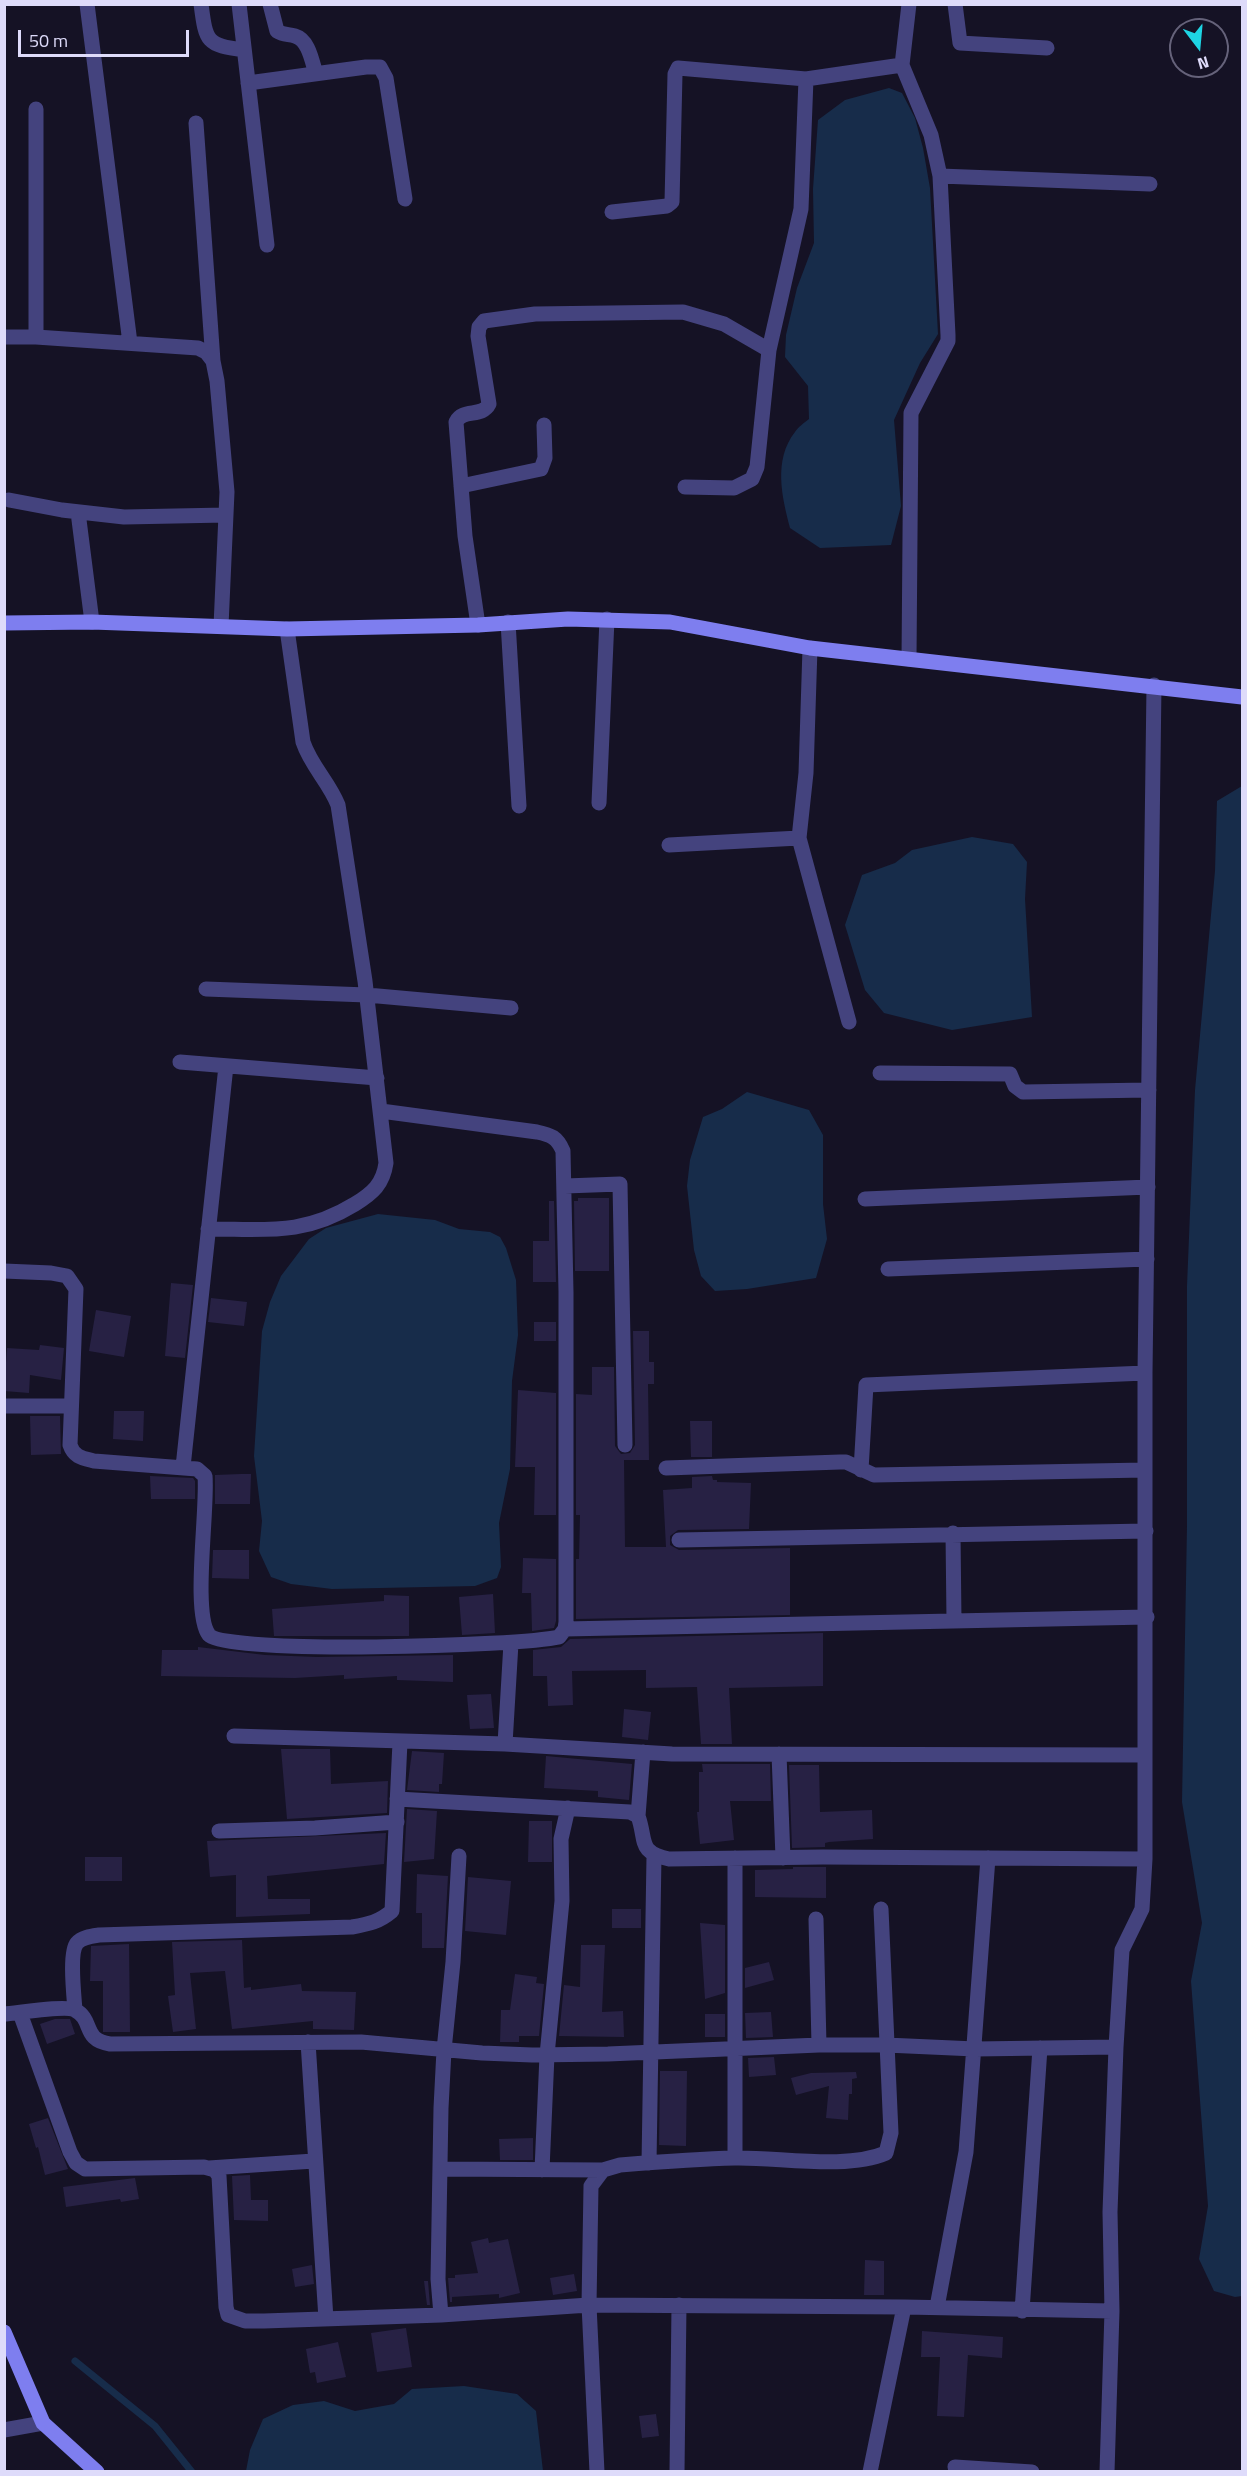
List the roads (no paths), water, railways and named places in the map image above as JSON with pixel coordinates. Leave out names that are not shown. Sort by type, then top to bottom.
[{"type":"street","points":[[87,4],[130,343]]},
{"type":"street","points":[[201,4],[204,27],[212,42],[219,46],[244,50]]},
{"type":"street","points":[[238,4],[267,245]]},
{"type":"street","points":[[270,4],[277,31],[301,39],[305,43],[316,74]]},
{"type":"street","points":[[909,4],[902,65],[932,135],[940,176],[948,335],[948,340],[911,413],[909,659]]},
{"type":"street","points":[[955,4],[960,43],[1047,48]]},
{"type":"street","points":[[612,212],[667,206],[672,202],[675,74],[678,68],[806,79],[902,65]]},
{"type":"street","points":[[248,83],[381,67],[384,71],[405,199]]},
{"type":"street","points":[[685,487],[734,488],[752,479],[757,467],[769,350],[801,209],[806,79]]},
{"type":"street","points":[[36,109],[36,337]]},
{"type":"street","points":[[196,123],[226,515],[221,626]]},
{"type":"street","points":[[940,176],[1150,184]]},
{"type":"street","points":[[478,625],[465,536],[456,422],[458,417],[482,411],[489,404],[478,336],[479,327],[484,321],[545,314],[683,312],[724,324],[769,350]]},
{"type":"street","points":[[4,337],[36,337],[198,348],[207,352],[213,361]]},
{"type":"street","points":[[461,486],[541,469],[545,458],[544,425]]},
{"type":"street","points":[[9,500],[78,513],[123,517],[226,515]]},
{"type":"street","points":[[78,513],[92,622]]},
{"type":"street","points":[[4,623],[92,622],[287,630],[607,619],[670,622],[810,648],[1242,697]]},
{"type":"street","points":[[599,803],[607,619]]},
{"type":"street","points":[[508,622],[519,806]]},
{"type":"street","points":[[208,1229],[302,1227],[323,1221],[370,1195],[384,1179],[386,1162],[367,995],[338,805],[332,790],[311,761],[303,742],[287,630]]},
{"type":"street","points":[[810,648],[806,773],[798,838],[849,1022]]},
{"type":"street","points":[[1107,2472],[1112,2311],[1110,2212],[1122,1950],[1142,1909],[1145,1858],[1145,1372],[1154,686]]},
{"type":"street","points":[[669,845],[798,838]]},
{"type":"street","points":[[206,989],[367,995],[511,1008]]},
{"type":"street","points":[[180,1062],[377,1078]]},
{"type":"street","points":[[183,1467],[226,1066]]},
{"type":"street","points":[[880,1073],[1010,1074],[1015,1086],[1023,1092],[1149,1090]]},
{"type":"street","points":[[4,1271],[67,1276],[76,1288],[70,1445],[72,1452],[78,1458],[93,1461],[197,1469],[205,1476],[201,1599],[203,1622],[208,1634],[215,1640],[268,1646],[511,1643],[558,1637],[565,1629],[565,1186],[563,1151],[558,1141],[552,1136],[537,1132],[381,1111]]},
{"type":"street","points":[[565,1186],[620,1184],[625,1445]]},
{"type":"street","points":[[865,1199],[1148,1187]]},
{"type":"street","points":[[888,1269],[1147,1259]]},
{"type":"street","points":[[861,1470],[866,1385],[1145,1372]]},
{"type":"street","points":[[4,1406],[71,1406]]},
{"type":"street","points":[[666,1468],[846,1462],[874,1476],[1146,1470]]},
{"type":"street","points":[[679,1540],[1146,1531]]},
{"type":"street","points":[[953,1533],[954,1621]]},
{"type":"street","points":[[565,1629],[1146,1617]]},
{"type":"street","points":[[505,1744],[511,1643]]},
{"type":"street","points":[[234,1736],[505,1744],[643,1752],[1144,1755]]},
{"type":"street","points":[[75,2010],[73,1953],[77,1943],[86,1938],[99,1935],[352,1927],[373,1924],[393,1911],[400,1742]]},
{"type":"street","points":[[643,1752],[638,1816],[644,1842],[654,1856],[649,2163]]},
{"type":"street","points":[[779,1754],[783,1858]]},
{"type":"street","points":[[398,1799],[630,1812],[638,1816]]},
{"type":"street","points":[[542,2170],[547,2055],[562,1901],[561,1839],[568,1808]]},
{"type":"street","points":[[219,1831],[315,1828],[397,1822]]},
{"type":"street","points":[[441,2315],[438,2279],[444,2050],[453,1962],[459,1856]]},
{"type":"street","points":[[654,1856],[669,1859],[1145,1858]]},
{"type":"street","points":[[735,1858],[737,2049],[735,2158]]},
{"type":"street","points":[[937,2307],[966,2152],[988,1858]]},
{"type":"street","points":[[440,2169],[603,2170],[620,2165],[735,2158],[845,2161],[871,2159],[886,2153],[891,2133],[880,1910]]},
{"type":"street","points":[[816,1919],[819,2045]]},
{"type":"street","points":[[314,2161],[209,2168],[85,2169],[76,2163],[70,2152],[12,2014],[64,2008],[75,2010],[82,2016],[92,2036],[99,2042],[110,2044],[361,2042],[444,2050],[547,2055],[886,2044],[975,2049],[1116,2048]]},
{"type":"street","points":[[308,2042],[326,2319]]},
{"type":"street","points":[[1022,2311],[1040,2048]]},
{"type":"street","points":[[209,2168],[215,2170],[219,2176],[226,2307],[228,2314],[245,2321],[441,2315],[589,2305],[937,2307],[1022,2311],[1112,2311]]},
{"type":"street","points":[[597,2472],[589,2305],[591,2186],[603,2170]]},
{"type":"street","points":[[677,2472],[679,2305]]},
{"type":"street","points":[[870,2472],[904,2307]]},
{"type":"street","points":[[4,2332],[43,2423],[97,2472]]},
{"type":"street","points":[[4,2430],[43,2423]]},
{"type":"street","points":[[955,2467],[1032,2472]]},
{"type":"water","points":[[889,88],[902,93],[915,118],[923,148],[930,188],[938,334],[920,363],[894,420],[901,506],[891,545],[820,548],[790,528],[781,479],[784,454],[788,443],[798,428],[809,419],[808,386],[785,357],[786,335],[797,288],[814,243],[813,189],[818,120],[845,100]]},
{"type":"water","points":[[1242,786],[1242,2296],[1235,2297],[1214,2291],[1199,2259],[1208,2206],[1191,1981],[1202,1923],[1182,1802],[1187,1526],[1187,1286],[1195,1090],[1215,871],[1217,801]]},
{"type":"water","points":[[972,837],[1013,844],[1027,862],[1025,899],[1032,1017],[952,1030],[884,1013],[865,990],[845,925],[862,875],[895,863],[912,850]]},
{"type":"water","points":[[747,1092],[809,1110],[823,1135],[823,1204],[827,1239],[816,1278],[747,1289],[715,1291],[701,1276],[694,1250],[687,1186],[690,1160],[703,1117],[722,1109]]},
{"type":"water","points":[[378,1214],[435,1220],[459,1229],[490,1232],[500,1237],[506,1248],[516,1280],[518,1335],[512,1381],[510,1469],[499,1523],[501,1567],[497,1578],[475,1586],[332,1589],[291,1584],[271,1577],[259,1551],[262,1521],[254,1456],[262,1331],[270,1302],[281,1276],[309,1239],[326,1228]]},
{"type":"water","points":[[464,2386],[517,2394],[536,2411],[543,2471],[246,2471],[250,2450],[263,2419],[293,2405],[324,2401],[355,2411],[394,2404],[412,2389]]},
{"type":"waterway","points":[[75,2361],[155,2426],[192,2472]]}]
